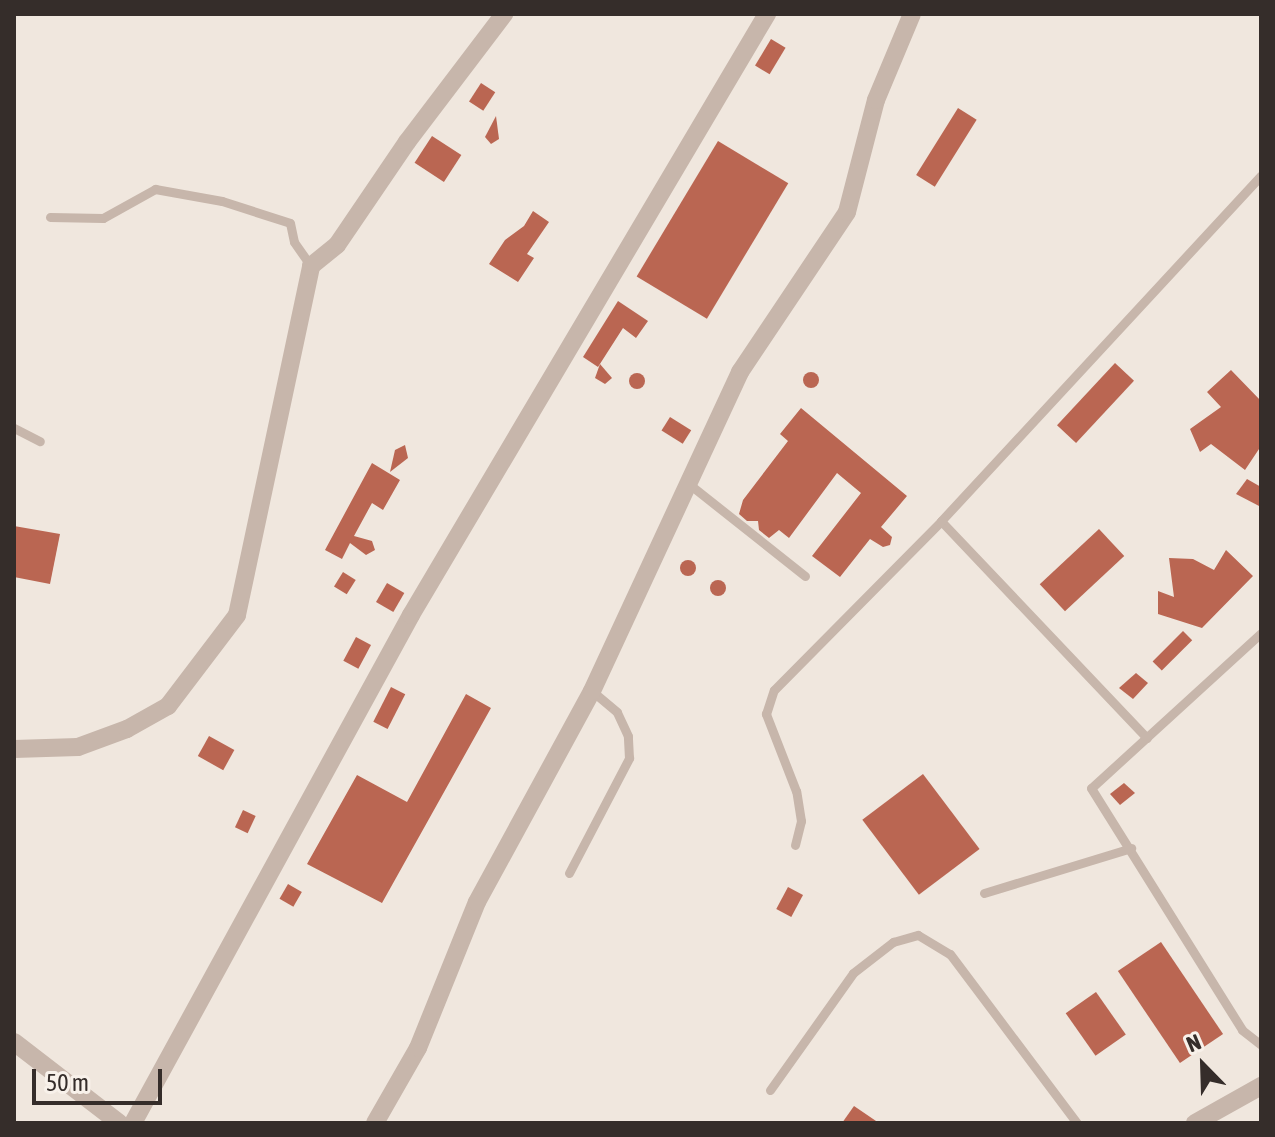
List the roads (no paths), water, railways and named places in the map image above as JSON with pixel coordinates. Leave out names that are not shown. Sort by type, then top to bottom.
[{"type":"street","points":[[14,749],[78,747],[127,729],[168,706],[237,615],[311,266],[337,245],[407,142],[504,14]]},
{"type":"street","points":[[133,1123],[411,615],[767,14]]},
{"type":"street","points":[[375,1123],[418,1048],[477,902],[592,691],[686,482],[740,372],[847,212],[876,100],[912,14]]},
{"type":"street","points":[[14,1042],[119,1123]]},
{"type":"street","points":[[1195,1123],[1261,1086]]},
{"type":"lane","points":[[795,845],[801,821],[796,791],[766,714],[774,690],[941,521],[1261,176]]},
{"type":"lane","points":[[50,217],[103,218],[155,189],[222,201],[290,223],[294,242],[311,266]]},
{"type":"lane","points":[[14,428],[40,441]]},
{"type":"lane","points":[[686,482],[805,576]]},
{"type":"lane","points":[[941,521],[1147,738]]},
{"type":"lane","points":[[1261,633],[1091,788],[1242,1030],[1261,1045]]},
{"type":"lane","points":[[569,873],[629,758],[628,736],[617,712],[592,691]]},
{"type":"lane","points":[[984,893],[1131,848]]},
{"type":"lane","points":[[770,1090],[853,973],[893,942],[918,935],[950,954],[1077,1123]]}]
